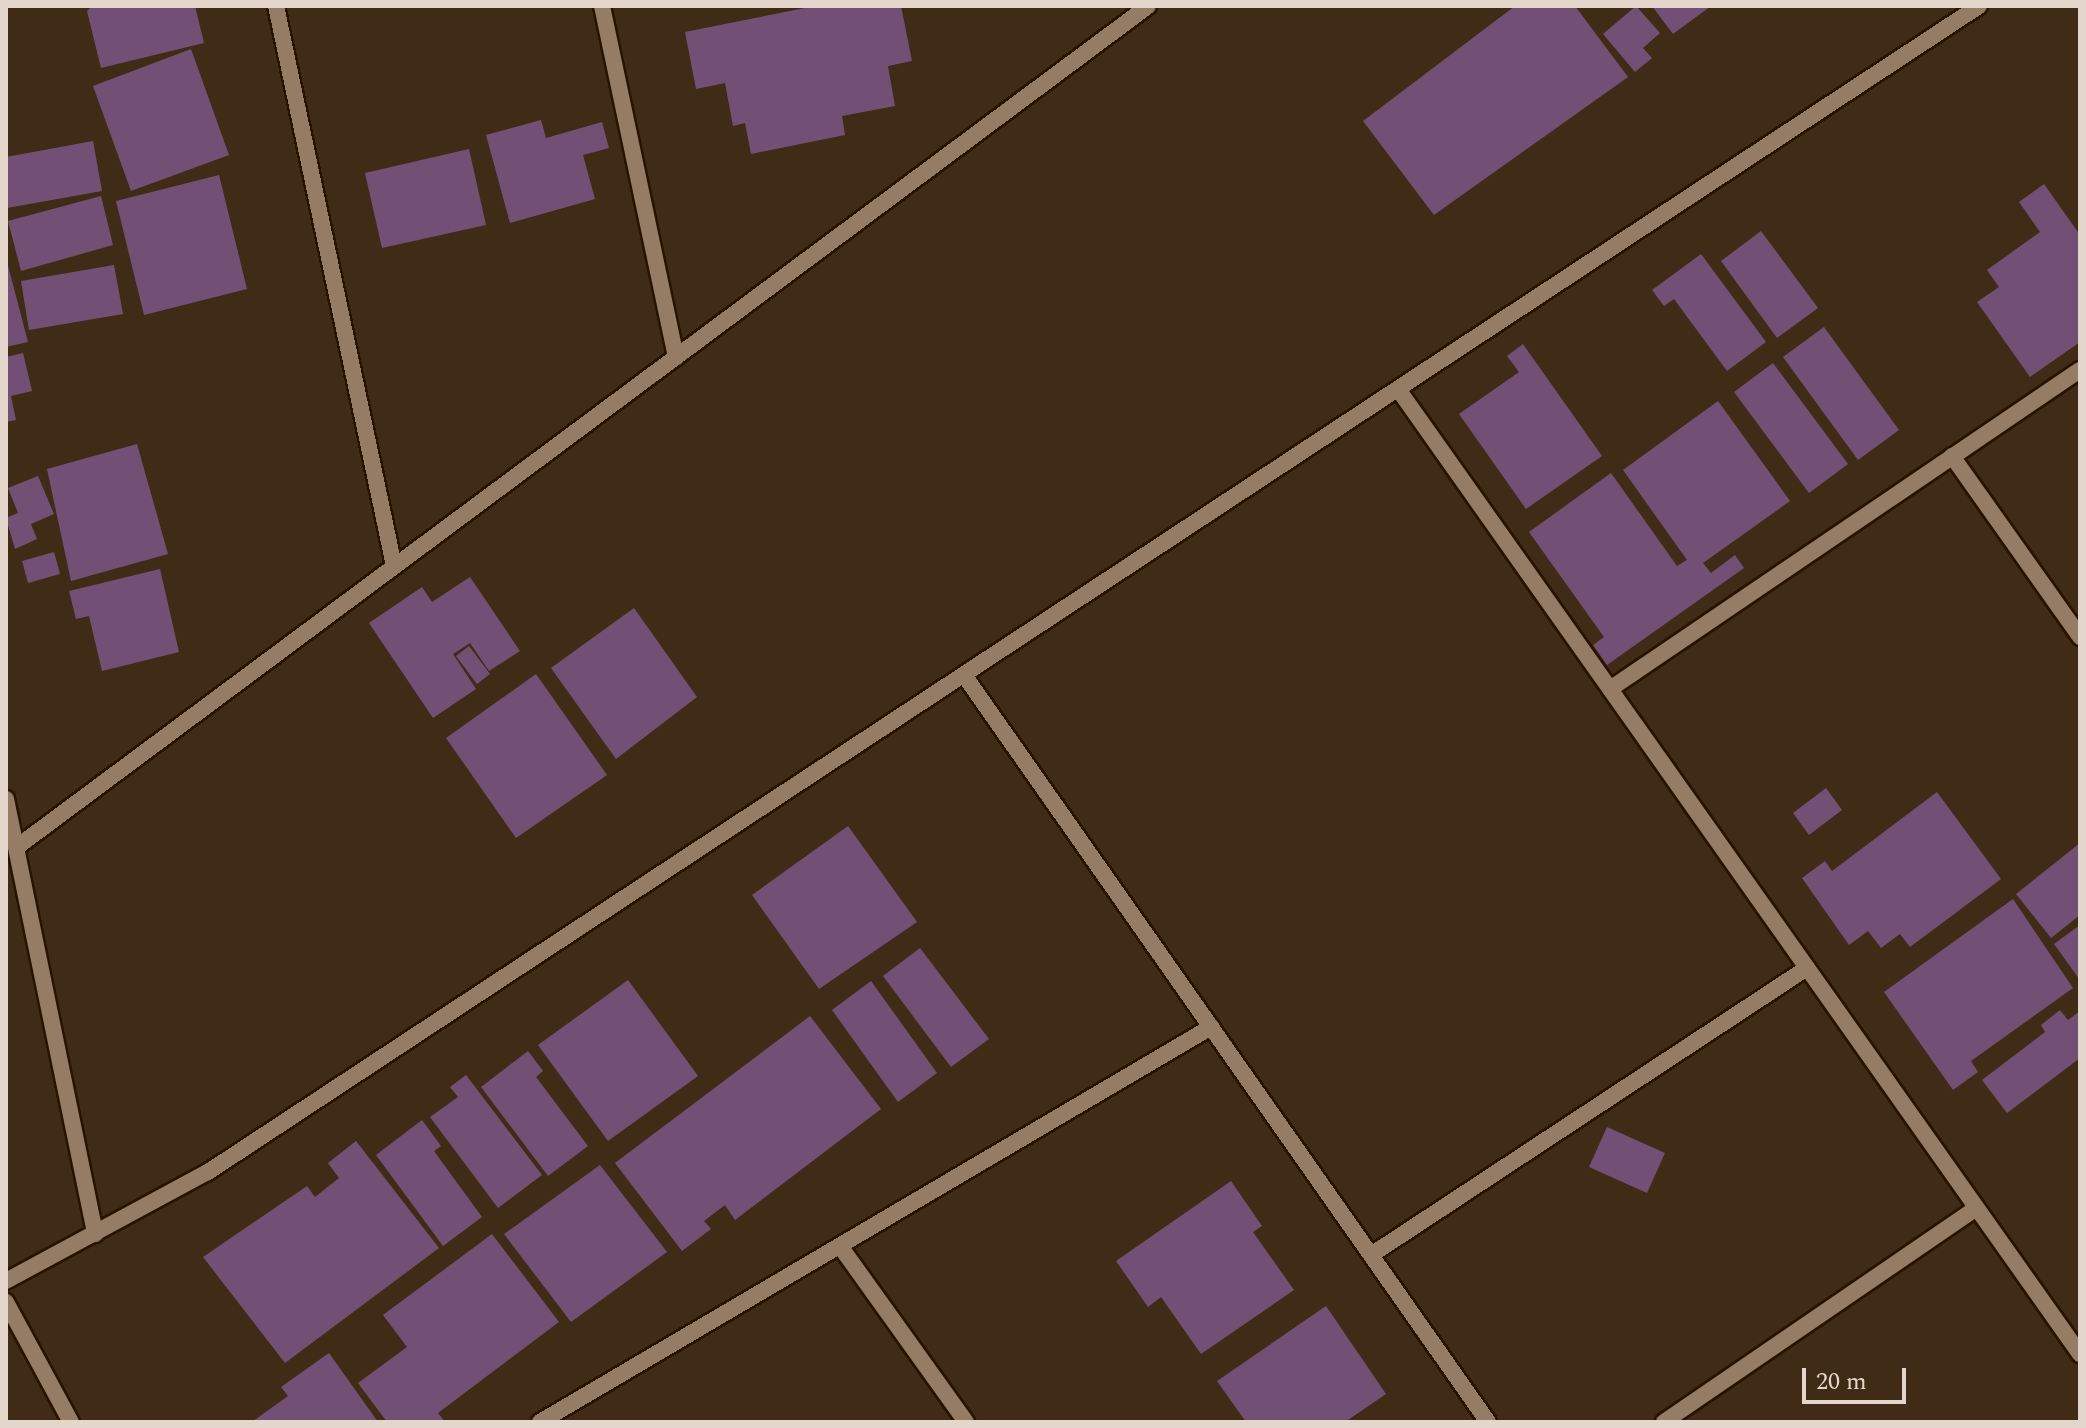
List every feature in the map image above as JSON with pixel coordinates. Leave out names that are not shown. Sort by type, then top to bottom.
[{"type":"street","points":[[276,6],[394,566]]},
{"type":"street","points":[[602,6],[676,357]]},
{"type":"street","points":[[17,847],[1148,6]]},
{"type":"street","points":[[6,1281],[208,1172],[1979,6]]},
{"type":"street","points":[[1610,689],[2080,370]]},
{"type":"street","points":[[1398,389],[2080,1354]]},
{"type":"street","points":[[1952,456],[2080,637]]},
{"type":"street","points":[[964,675],[1488,1422]]},
{"type":"street","points":[[6,799],[95,1234]]},
{"type":"street","points":[[1371,1255],[1807,968]]},
{"type":"street","points":[[540,1422],[1211,1027]]},
{"type":"street","points":[[1664,1422],[1976,1208]]},
{"type":"street","points":[[840,1246],[966,1422]]},
{"type":"street","points":[[6,1302],[71,1422]]},
{"type":"building","points":[[92,6],[195,6],[204,43],[101,68],[87,11]]},
{"type":"building","points":[[815,6],[901,6],[912,61],[888,66],[895,106],[842,116],[845,135],[751,154],[745,123],[733,126],[725,83],[696,89],[685,32]]},
{"type":"building","points":[[1515,6],[1575,6],[1628,77],[1434,215],[1363,121]]},
{"type":"building","points":[[1636,6],[1660,33],[1643,48],[1652,58],[1635,72],[1603,34]]},
{"type":"building","points":[[1652,6],[1711,6],[1673,34]]},
{"type":"building","points":[[191,49],[229,155],[131,191],[93,86]]},
{"type":"building","points":[[541,120],[546,138],[602,122],[609,148],[583,155],[595,199],[510,223],[486,135]]},
{"type":"building","points":[[93,141],[102,191],[7,208],[6,157]]},
{"type":"building","points":[[469,149],[486,225],[382,248],[365,173]]},
{"type":"building","points":[[219,175],[247,289],[144,315],[116,201]]},
{"type":"building","points":[[2044,184],[2080,235],[2080,342],[2030,377],[1977,302],[1999,287],[1987,270],[2040,232],[2019,202]]},
{"type":"building","points":[[101,196],[113,245],[21,271],[8,221]]},
{"type":"building","points":[[1761,231],[1818,308],[1777,338],[1721,261]]},
{"type":"building","points":[[1701,254],[1766,342],[1727,371],[1674,299],[1664,306],[1652,290]]},
{"type":"building","points":[[6,258],[28,342],[6,347]]},
{"type":"building","points":[[114,265],[123,314],[29,330],[21,281]]},
{"type":"building","points":[[1824,327],[1899,430],[1858,460],[1783,357]]},
{"type":"building","points":[[1523,344],[1602,456],[1526,509],[1459,414],[1519,372],[1507,356]]},
{"type":"building","points":[[23,353],[32,391],[11,396],[16,420],[6,422],[6,357]]},
{"type":"building","points":[[1773,363],[1848,464],[1809,493],[1734,392]]},
{"type":"building","points":[[1718,401],[1790,501],[1703,563],[1711,573],[1735,555],[1744,568],[1607,665],[1593,645],[1604,637],[1529,532],[1611,473],[1677,566],[1687,560],[1623,470]]},
{"type":"building","points":[[137,444],[168,554],[71,581],[47,469]]},
{"type":"building","points":[[38,476],[54,514],[31,524],[37,539],[15,549],[6,518],[18,513],[8,488]]},
{"type":"building","points":[[54,552],[60,574],[28,583],[22,561]]},
{"type":"building","points":[[160,569],[179,652],[102,671],[89,616],[76,619],[69,591]]},
{"type":"building","points":[[470,577],[520,651],[489,671],[470,643],[453,654],[476,689],[433,718],[369,623],[422,587],[432,602]]},
{"type":"building","points":[[634,608],[697,697],[616,759],[551,668]]},
{"type":"building","points":[[469,646],[490,674],[477,684],[456,656]]},
{"type":"building","points":[[536,674],[607,775],[516,838],[446,738]]},
{"type":"building","points":[[1826,788],[1842,810],[1809,835],[1793,813]]},
{"type":"building","points":[[1937,792],[2001,879],[1910,947],[1900,934],[1881,948],[1868,931],[1849,945],[1802,878],[1825,861],[1832,871]]},
{"type":"building","points":[[848,826],[917,922],[819,989],[752,895]]},
{"type":"building","points":[[2080,843],[2080,915],[2051,938],[2016,894]]},
{"type":"building","points":[[2013,899],[2073,988],[1971,1061],[1978,1072],[1953,1090],[1884,992]]},
{"type":"building","points":[[2080,925],[2080,980],[2054,944]]},
{"type":"building","points":[[920,948],[989,1039],[951,1067],[883,976]]},
{"type":"building","points":[[628,980],[698,1076],[608,1141],[538,1045]]},
{"type":"building","points":[[871,981],[937,1073],[898,1102],[832,1010]]},
{"type":"building","points":[[2060,1010],[2068,1020],[2080,1011],[2080,1058],[2007,1113],[1982,1080],[2045,1032],[2041,1025]]},
{"type":"building","points":[[810,1016],[881,1109],[735,1220],[725,1205],[704,1221],[711,1229],[682,1251],[615,1163]]},
{"type":"building","points":[[528,1051],[543,1071],[536,1077],[588,1146],[548,1176],[481,1087]]},
{"type":"building","points":[[466,1075],[542,1175],[498,1208],[430,1117],[458,1097],[450,1087]]},
{"type":"building","points":[[422,1120],[441,1146],[434,1151],[482,1217],[443,1246],[376,1155]]},
{"type":"building","points":[[1607,1127],[1665,1153],[1647,1193],[1589,1167]]},
{"type":"building","points":[[356,1141],[439,1248],[285,1363],[203,1257],[307,1186],[315,1197],[339,1178],[328,1163]]},
{"type":"building","points":[[600,1165],[667,1252],[571,1322],[504,1234]]},
{"type":"building","points":[[1231,1181],[1262,1226],[1253,1232],[1294,1290],[1201,1354],[1161,1297],[1148,1307],[1116,1261]]},
{"type":"building","points":[[492,1234],[559,1322],[438,1413],[445,1422],[387,1422],[358,1383],[407,1347],[383,1315]]},
{"type":"building","points":[[1326,1306],[1386,1394],[1345,1422],[1246,1422],[1217,1381]]},
{"type":"building","points":[[329,1353],[378,1422],[252,1422],[288,1396],[281,1387]]}]
